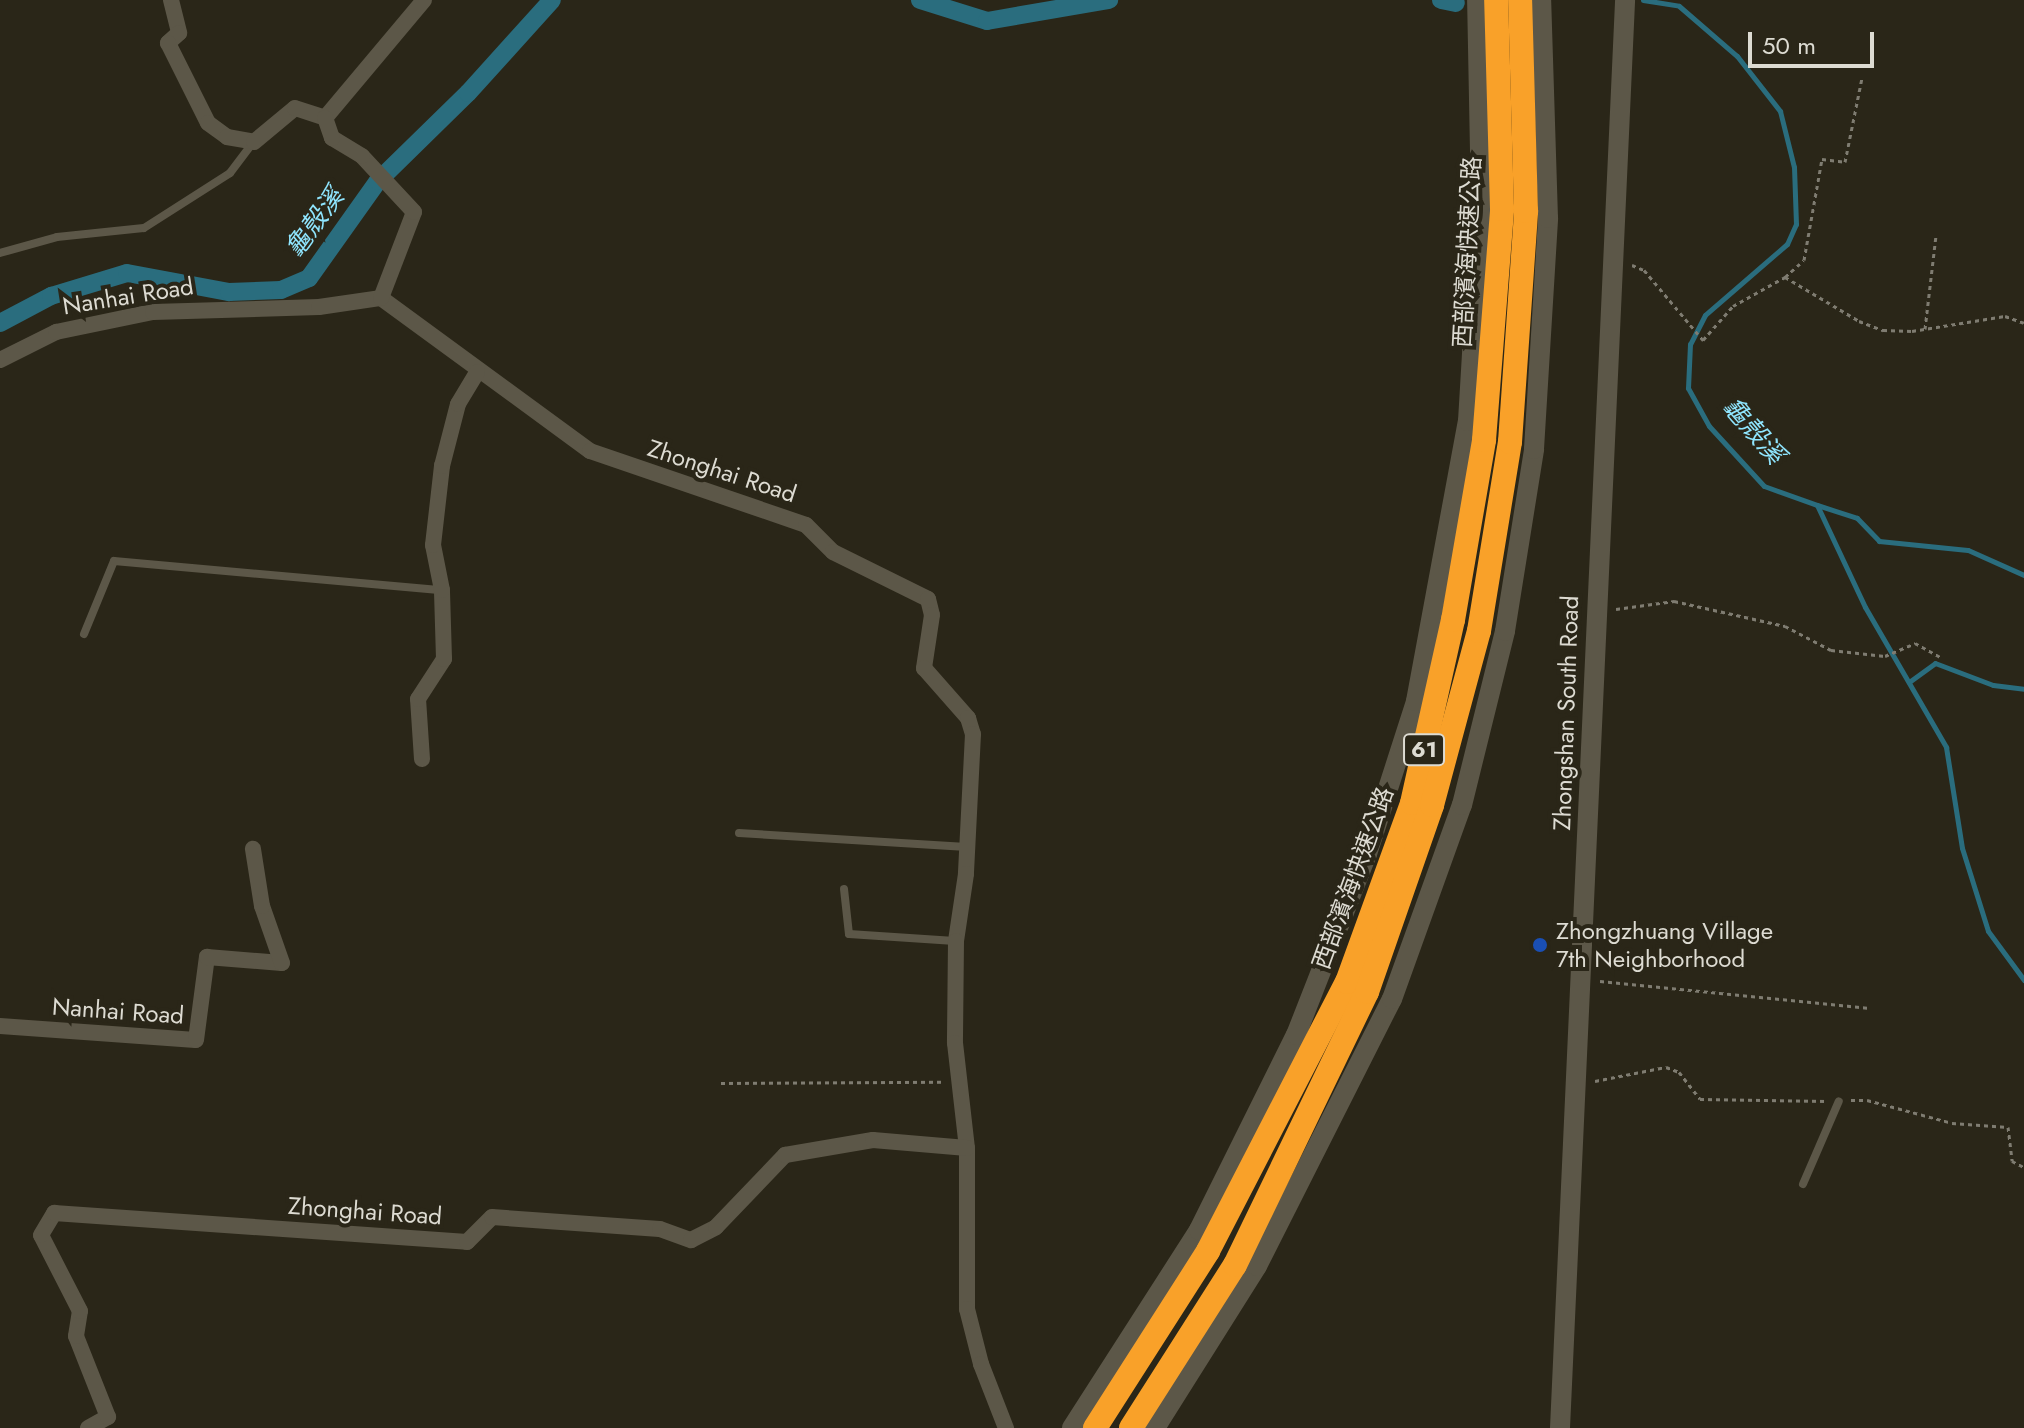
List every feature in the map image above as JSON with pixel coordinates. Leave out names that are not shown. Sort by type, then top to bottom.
[{"type":"highway","name":"西部濱海快速公路","points":[[1095,1428],[1208,1251],[1347,982],[1412,803],[1453,620],[1484,440],[1502,209],[1496,0]]},
{"type":"highway","name":"西部濱海快速公路","points":[[1131,1428],[1235,1265],[1256,1222],[1367,992],[1432,805],[1479,631],[1510,442],[1526,211],[1520,0]]},
{"type":"street","points":[[171,0],[179,33],[168,43],[208,123],[227,137],[254,142],[295,108],[325,118]]},
{"type":"street","points":[[325,118],[424,0]]},
{"type":"street","points":[[1072,1428],[1199,1230],[1296,1035],[1367,854],[1416,701],[1468,421],[1481,203],[1477,0]]},
{"type":"street","points":[[1155,1428],[1257,1266],[1392,999],[1462,805],[1505,631],[1534,449],[1548,218],[1541,0]]},
{"type":"street","name":"Zhongshan South Road","points":[[1560,1428],[1610,256],[1624,6]]},
{"type":"street","points":[[325,118],[332,138],[362,156],[407,202],[414,222],[381,298]]},
{"type":"street","name":"Nanhai Road","points":[[0,360],[56,332],[153,312],[319,307],[381,298]]},
{"type":"street","name":"Zhonghai Road","points":[[381,298],[477,372],[590,451],[806,525],[833,552],[928,599],[932,615],[924,668],[968,718],[973,734],[967,847],[956,941],[960,1082],[967,1148],[967,1309],[981,1364],[1006,1428]]},
{"type":"street","points":[[422,759],[418,699],[444,659],[442,590],[433,545],[442,466],[458,404],[477,372]]},
{"type":"street","name":"Nanhai Road","points":[[0,1026],[196,1040],[207,957],[282,963],[262,906],[253,849]]},
{"type":"street","name":"Zhonghai Road","points":[[88,1428],[108,1417],[76,1336],[80,1311],[41,1235],[54,1213],[467,1242],[492,1217],[660,1229],[691,1240],[716,1227],[785,1155],[873,1140],[967,1148]]},
{"type":"lane","points":[[0,253],[57,237],[144,228],[230,173],[254,142]]},
{"type":"lane","points":[[84,634],[114,561],[442,590]]},
{"type":"lane","points":[[739,833],[967,847]]},
{"type":"lane","points":[[844,889],[849,934],[956,941]]},
{"type":"lane","points":[[1803,1184],[1839,1101]]},
{"type":"path","points":[[1610,256],[1644,270],[1703,340],[1733,306],[1785,277],[1804,260],[1822,159],[1845,162],[1862,78]]},
{"type":"path","points":[[1925,329],[1936,235]]},
{"type":"path","points":[[1785,277],[1859,321],[1883,330],[1925,329],[2005,316],[2024,323]]},
{"type":"path","points":[[1596,612],[1674,601],[1785,626],[1831,650],[1885,656],[1915,643],[1942,658]]},
{"type":"path","points":[[1580,979],[1870,1008]]},
{"type":"path","points":[[1576,1086],[1666,1067],[1679,1072],[1700,1099],[1867,1100],[1952,1123],[2008,1127],[2012,1161],[2024,1167]]},
{"type":"path","points":[[721,1083],[960,1082]]},
{"type":"waterway","name":"龜殼溪","points":[[0,323],[51,296],[127,273],[229,292],[281,290],[309,278],[378,181],[468,93],[552,0]]},
{"type":"waterway","name":"龜殼溪","points":[[920,0],[987,21],[1109,0]]},
{"type":"waterway","name":"龜殼溪","points":[[1441,0],[1456,3]]},
{"type":"waterway","name":"龜殼溪","points":[[1643,0],[1679,6],[1737,56],[1780,111],[1794,167],[1796,224],[1787,244],[1705,315],[1690,344],[1688,388],[1709,426],[1764,486],[1817,505],[1865,607],[1946,747],[1962,848],[1988,931],[2024,980]]},
{"type":"waterway","points":[[1817,505],[1857,518],[1879,541],[1968,550],[2024,575]]},
{"type":"waterway","points":[[1909,682],[1935,663],[1993,685],[2024,689]]},
{"type":"place","name":"Zhongzhuang Village 7th Neighborhood","points":[[1540,945]]}]
